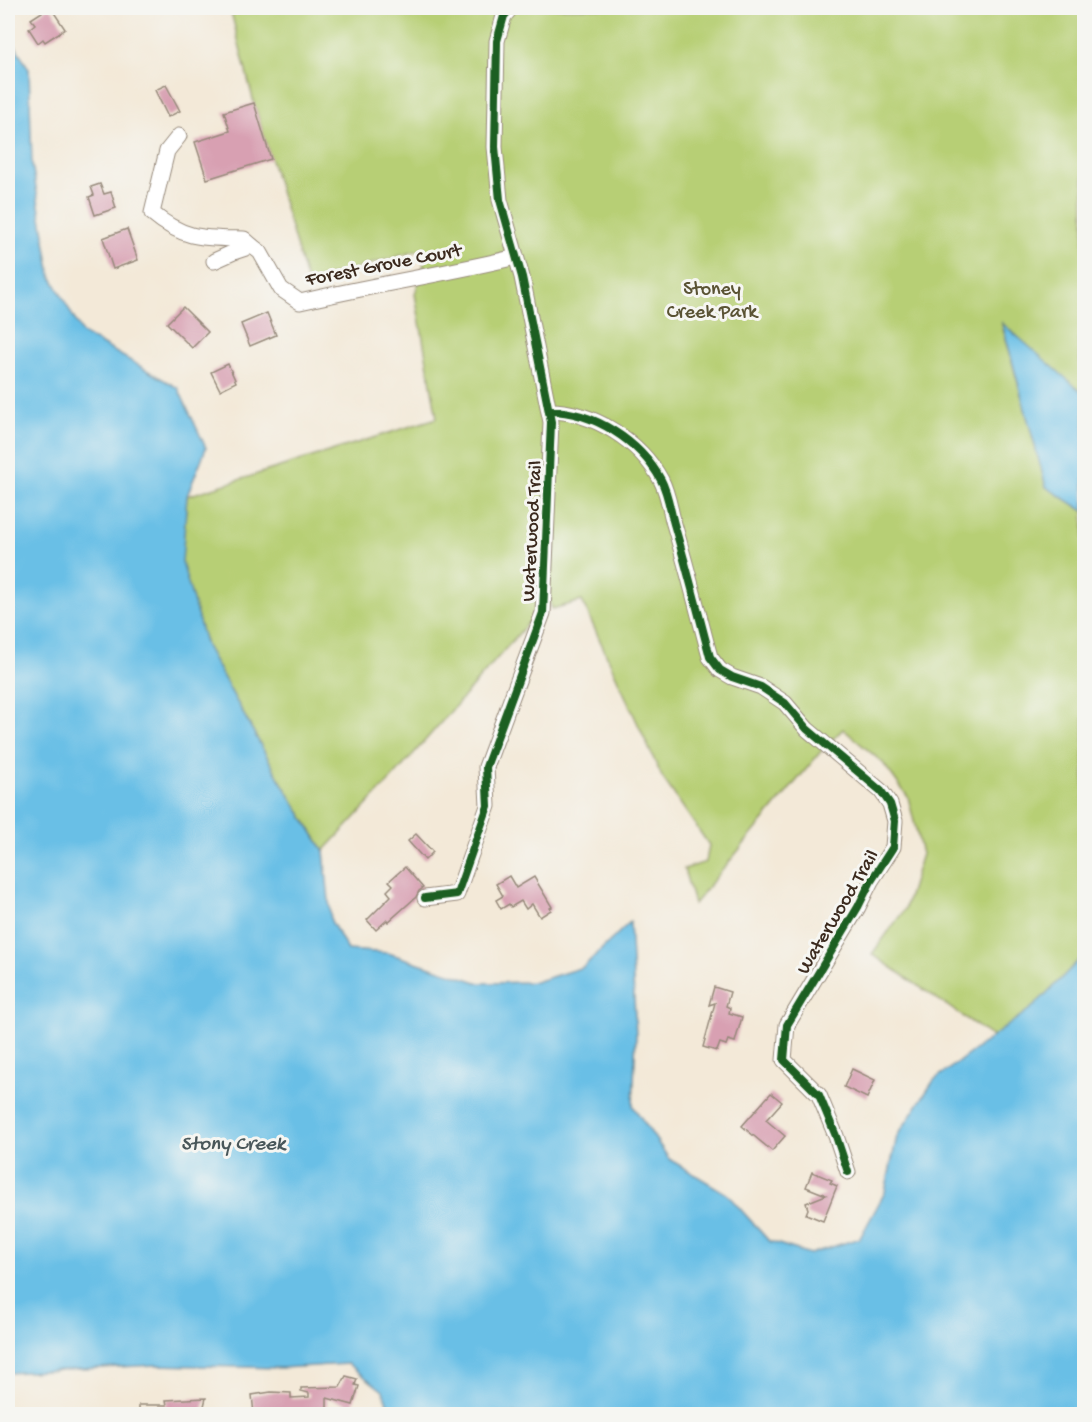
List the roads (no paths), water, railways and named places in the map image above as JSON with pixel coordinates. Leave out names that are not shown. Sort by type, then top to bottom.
[{"type":"street","name":"Waterwood Trail","points":[[425,898],[457,894],[488,806],[486,766],[543,613],[551,422],[516,257],[500,200],[495,147],[497,41],[504,16],[511,8]]},
{"type":"street","points":[[179,136],[167,151],[152,213],[178,232],[200,238],[244,239],[252,246]]},
{"type":"street","name":"Forest Grove Court","points":[[252,246],[260,252],[280,289],[300,302],[516,257]]},
{"type":"street","points":[[214,261],[252,246]]},
{"type":"street","name":"Waterwood Trail","points":[[549,411],[561,411],[592,420],[615,432],[642,453],[662,481],[710,657],[720,670],[732,677],[761,687],[785,703],[807,729],[881,791],[890,804],[895,821],[893,848],[871,881],[858,907],[787,1025],[784,1060],[819,1095],[848,1172]]},
{"type":"water","name":"Stony Creek","points":[[8,34],[29,69],[32,164],[51,276],[82,333],[178,388],[206,448],[187,496],[182,562],[206,646],[280,780],[324,851],[331,921],[348,950],[388,953],[480,983],[535,982],[583,967],[630,922],[636,1035],[633,1106],[669,1159],[727,1194],[769,1241],[810,1254],[860,1238],[885,1192],[897,1136],[934,1080],[1034,1006],[1084,955],[1084,1414],[391,1414],[383,1391],[348,1364],[281,1368],[156,1365],[8,1373]]},
{"type":"water","points":[[1002,323],[1084,394],[1084,511],[1046,487]]},
{"type":"park label","name":"Stoney Creek Park","points":[[712,298]]}]
